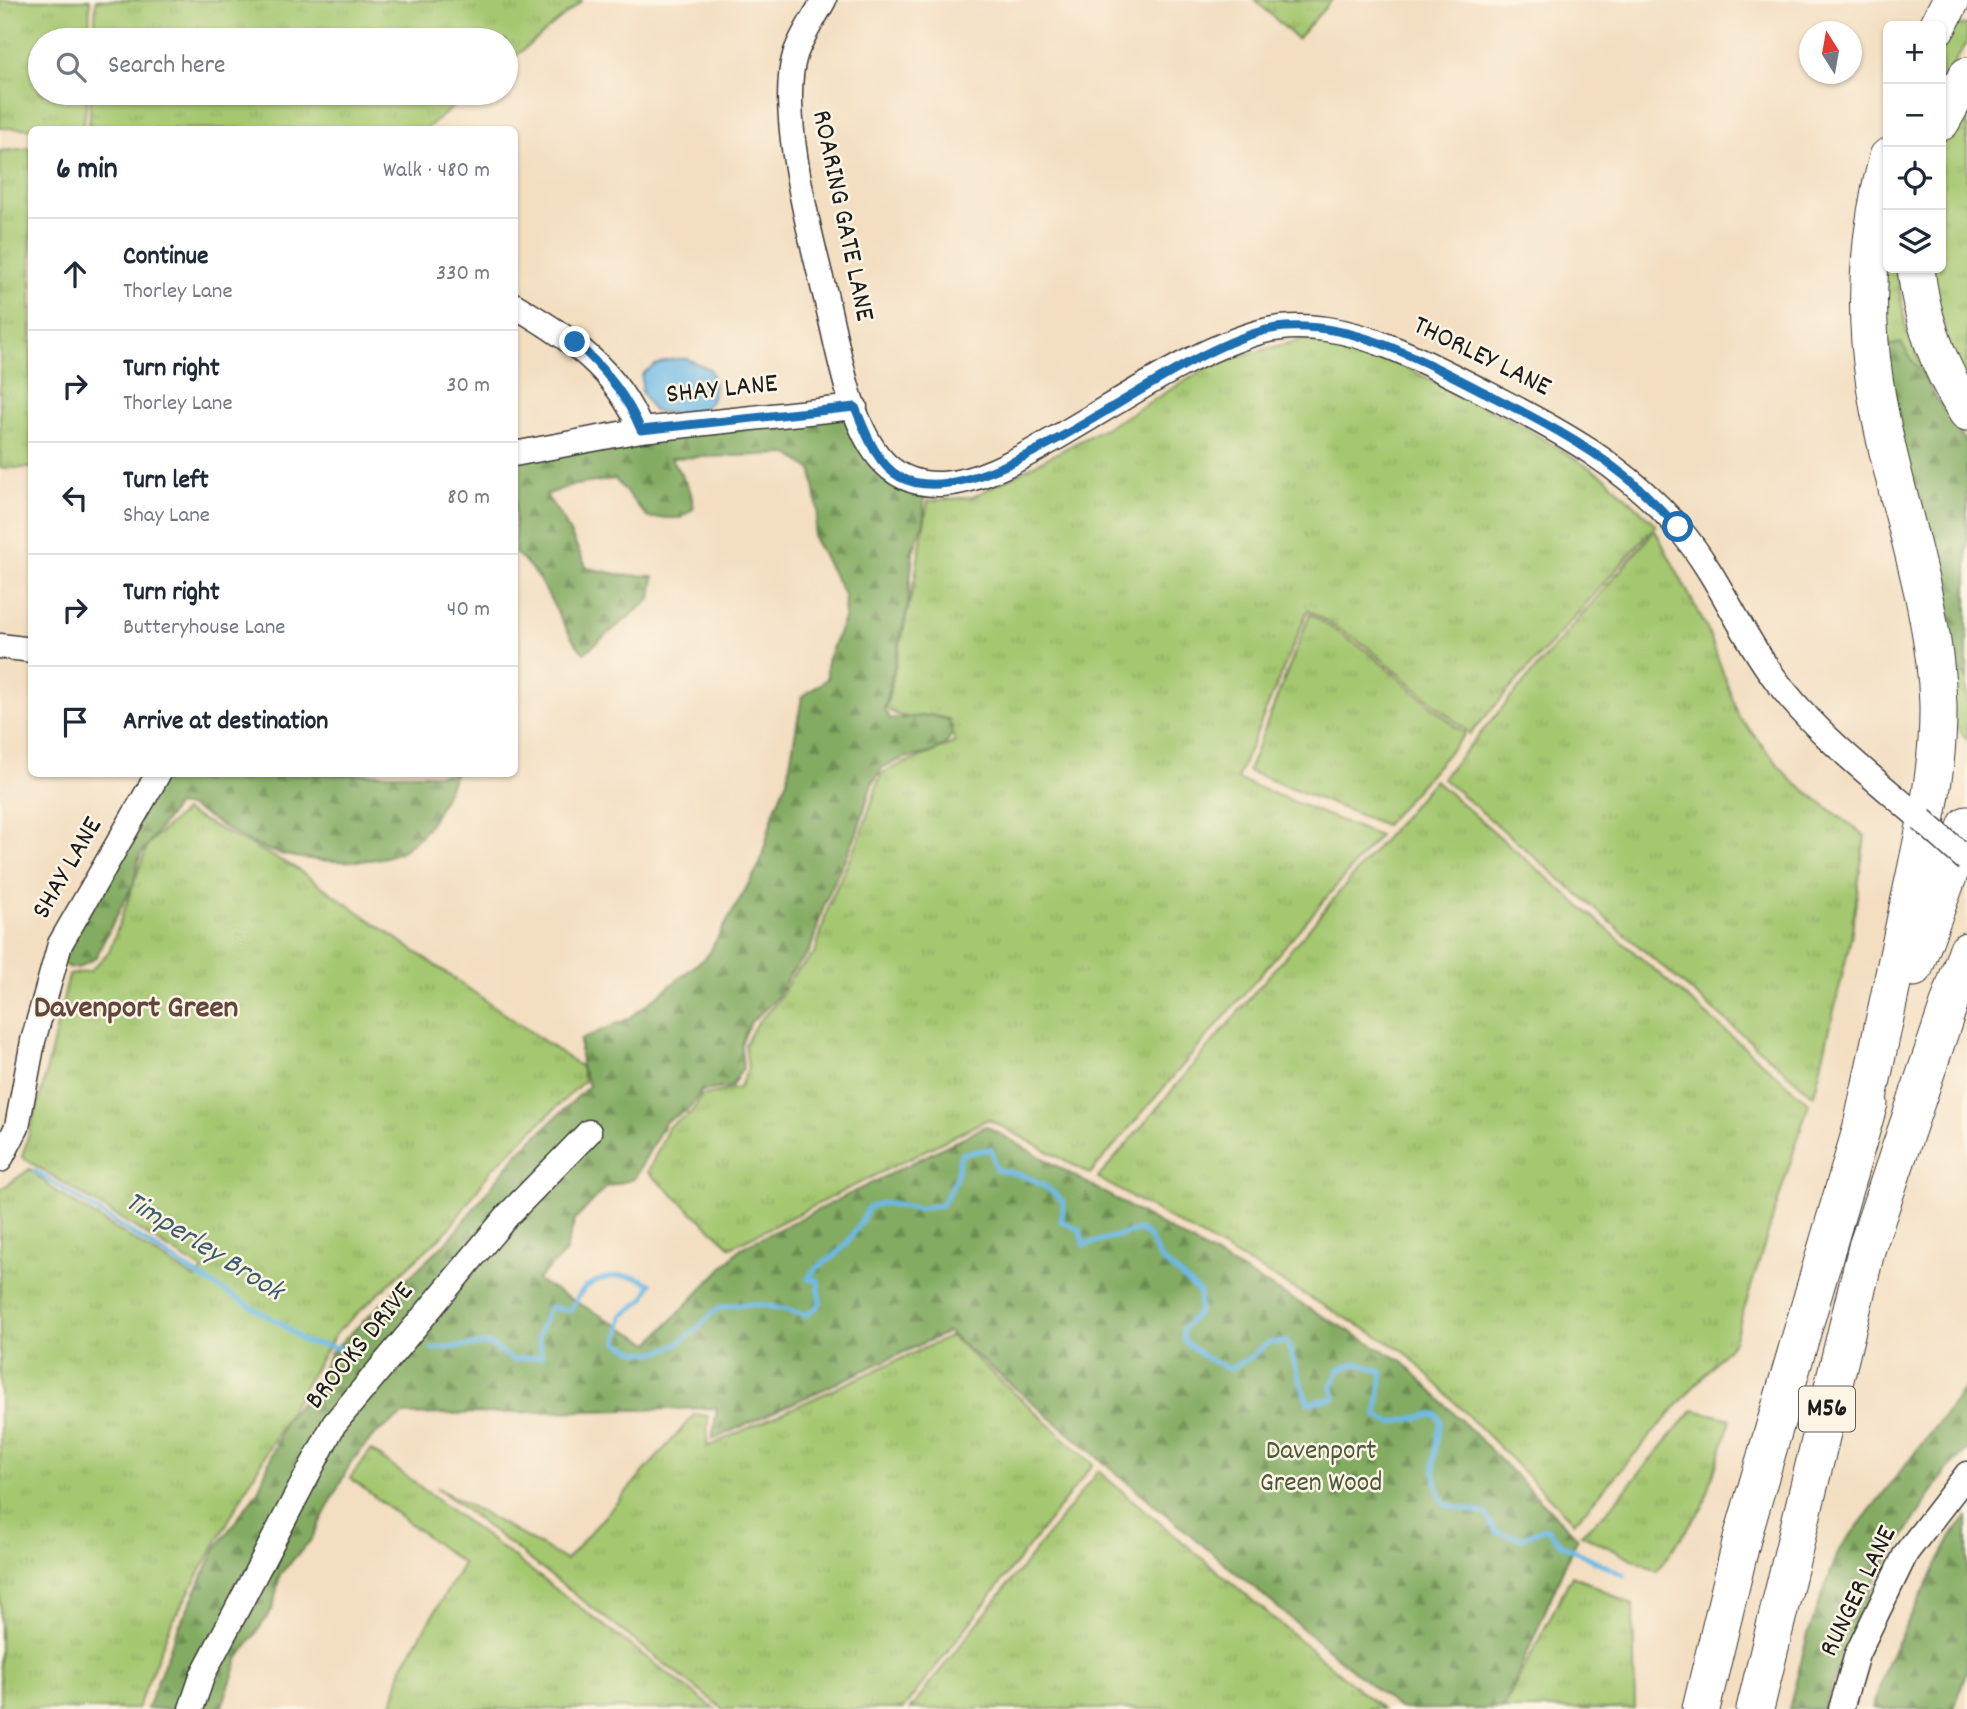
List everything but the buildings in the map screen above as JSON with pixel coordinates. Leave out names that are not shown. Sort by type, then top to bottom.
[{"type":"highway","points":[[1940,21],[1951,0]]},
{"type":"highway","points":[[1946,113],[1967,76]]},
{"type":"highway","name":"M56","points":[[1862,1126],[1926,829],[1937,741],[1938,703],[1927,614],[1883,426],[1869,331],[1872,235],[1883,181]]},
{"type":"highway","points":[[1917,273],[1923,313],[1937,356],[1967,412]]},
{"type":"highway","name":"M56","points":[[1701,1709],[1743,1535],[1862,1126],[1967,825]]},
{"type":"highway","name":"M56","points":[[1755,1709],[1867,1247],[1910,1113],[1967,951]]},
{"type":"highway","name":"M56","points":[[1910,1113],[1967,997]]},
{"type":"street","name":"ROARING GATE LANE","points":[[824,0],[795,54],[788,104],[814,252],[855,407]]},
{"type":"street","points":[[518,307],[575,342],[592,357],[633,411],[641,430]]},
{"type":"street","name":"THORLEY LANE","points":[[855,407],[878,456],[897,475],[919,482],[944,484],[1005,466],[1196,359],[1259,332],[1285,327],[1318,328],[1349,333],[1388,346],[1558,430],[1627,478],[1678,527],[1705,564],[1777,681],[1810,721],[1967,860]]},
{"type":"street","name":"SHAY LANE","points":[[518,453],[641,430],[855,407]]},
{"type":"street","points":[[0,646],[28,650]]},
{"type":"street","name":"SHAY LANE","points":[[0,1160],[17,1126],[33,1041],[60,944],[156,777]]},
{"type":"street","name":"BROOKS DRIVE","points":[[191,1709],[203,1674],[334,1424],[508,1215],[589,1132]]},
{"type":"street","name":"RUNGER LANE","points":[[1841,1709],[1857,1654],[1906,1553],[1967,1474]]},
{"type":"green space","points":[[0,0],[90,0],[89,28],[28,28],[28,105],[86,105],[83,126],[0,128]]},
{"type":"green space","points":[[96,0],[582,0],[518,54],[518,28],[95,28]]},
{"type":"green space","points":[[1255,0],[1332,0],[1297,39]]},
{"type":"green space","points":[[1956,24],[1967,25],[1967,43],[1946,75],[1946,36]]},
{"type":"green space","points":[[1967,93],[1967,399],[1927,273],[1946,273],[1946,137]]},
{"type":"green space","points":[[90,105],[455,105],[430,126],[89,126]]},
{"type":"green space","points":[[28,148],[28,468],[0,468],[0,151]]},
{"type":"green space","points":[[1883,251],[1883,273],[1897,273],[1907,333],[1937,402],[1901,343],[1889,346],[1877,310]]},
{"type":"green space","points":[[1305,339],[1367,348],[1519,424],[1606,478],[1656,525],[1470,734],[1367,647],[1308,610],[1237,779],[1379,836],[1090,1174],[988,1119],[731,1247],[648,1172],[669,1126],[692,1112],[701,1096],[739,1088],[748,1069],[745,1044],[756,1024],[778,1001],[792,976],[815,953],[830,901],[861,835],[881,774],[955,742],[949,719],[903,716],[886,709],[915,578],[928,501],[973,497],[1120,420],[1217,362]]},
{"type":"green space","points":[[1901,343],[1967,444],[1967,679],[1949,660],[1897,456],[1888,346]]},
{"type":"green space","name":"Davenport Green Wood","points":[[855,407],[865,431],[924,489],[924,522],[913,551],[908,605],[884,710],[891,719],[931,715],[949,720],[953,731],[947,743],[931,753],[905,758],[883,767],[872,784],[857,833],[825,902],[810,951],[789,975],[776,999],[750,1023],[741,1044],[743,1068],[731,1087],[702,1091],[688,1110],[666,1121],[634,1179],[606,1187],[575,1220],[565,1253],[537,1280],[650,1343],[741,1248],[986,1126],[1402,1361],[1577,1537],[1503,1709],[1399,1709],[948,1332],[712,1440],[717,1408],[403,1415],[375,1434],[351,1462],[311,1540],[280,1574],[273,1608],[239,1658],[221,1709],[147,1709],[175,1635],[216,1548],[258,1491],[285,1420],[311,1392],[331,1352],[451,1237],[517,1154],[589,1086],[581,1067],[580,1040],[630,1018],[707,956],[760,864],[774,811],[787,780],[802,697],[827,679],[827,661],[844,619],[845,596],[813,537],[818,512],[812,470],[789,454],[671,458],[690,490],[694,508],[681,518],[648,518],[615,479],[569,486],[546,495],[564,521],[587,568],[623,575],[654,576],[651,599],[584,653],[566,628],[536,575],[518,556],[518,454]]},
{"type":"green space","points":[[1655,530],[1708,631],[1739,717],[1790,779],[1865,836],[1851,938],[1814,1096],[1442,778]]},
{"type":"green space","points":[[1310,614],[1367,651],[1465,734],[1385,825],[1248,771]]},
{"type":"green space","points":[[1949,660],[1967,679],[1967,740],[1954,723]]},
{"type":"green space","points":[[156,777],[454,777],[436,814],[423,832],[406,848],[393,855],[357,861],[316,860],[279,854],[246,840],[190,807],[177,805],[140,855],[133,884],[95,958],[78,968],[69,968],[55,959]]},
{"type":"green space","points":[[1434,780],[1809,1103],[1734,1341],[1574,1523],[1404,1351],[1098,1178]]},
{"type":"green space","points":[[184,811],[294,867],[581,1067],[584,1081],[492,1169],[449,1229],[337,1332],[293,1405],[171,1624],[137,1709],[0,1709],[0,1190],[30,1169],[54,1190],[196,1279],[203,1270],[22,1157],[43,1086],[69,975],[90,971],[109,952],[148,844]]},
{"type":"green space","points":[[951,1336],[1093,1464],[903,1709],[723,1709],[436,1487],[566,1560],[695,1414],[708,1416],[707,1447]]},
{"type":"green space","points":[[1967,1386],[1967,1450],[1946,1471],[1875,1580],[1823,1709],[1789,1709],[1808,1634],[1839,1550]]},
{"type":"green space","points":[[1693,1410],[1731,1419],[1703,1507],[1657,1571],[1581,1534],[1608,1510]]},
{"type":"green space","points":[[371,1450],[715,1709],[391,1709],[402,1667],[463,1564],[350,1478]]},
{"type":"green space","points":[[1098,1471],[1382,1709],[910,1709]]},
{"type":"green space","points":[[1967,1517],[1967,1670],[1954,1709],[1873,1709],[1887,1662],[1953,1534]]},
{"type":"green space","points":[[1572,1575],[1633,1605],[1635,1709],[1503,1709]]},
{"type":"water","points":[[687,359],[710,369],[714,384],[713,396],[708,404],[700,410],[690,412],[653,411],[642,392],[642,375],[662,362]]},
{"type":"waterway","name":"Timperley Brook","points":[[433,1349],[490,1344],[513,1360],[542,1356],[538,1336],[550,1307],[570,1311],[586,1287],[602,1279],[618,1276],[636,1278],[651,1284],[643,1300],[622,1316],[618,1342],[640,1352],[651,1353],[671,1347],[691,1334],[714,1311],[731,1305],[764,1306],[807,1315],[820,1304],[818,1280],[808,1279],[810,1275],[844,1246],[869,1207],[883,1203],[918,1209],[942,1205],[955,1181],[961,1154],[991,1149],[996,1170],[1033,1180],[1064,1202],[1061,1221],[1080,1230],[1084,1245],[1140,1230],[1149,1237],[1160,1258],[1200,1293],[1199,1312],[1183,1329],[1184,1341],[1206,1358],[1229,1369],[1250,1358],[1268,1343],[1287,1342],[1308,1403],[1335,1398],[1332,1386],[1339,1369],[1359,1363],[1382,1372],[1377,1416],[1391,1423],[1436,1414],[1441,1422],[1434,1473],[1444,1504],[1486,1514],[1496,1532],[1521,1538],[1546,1528],[1561,1544],[1624,1575]]},
{"type":"waterway","name":"Timperley Brook","points":[[35,1171],[200,1277],[283,1325],[304,1342],[351,1350]]},
{"type":"district","name":"Davenport Green","points":[[136,1010]]},
{"type":"route","points":[[575,342],[606,374],[633,411],[641,430],[855,407],[878,456],[897,475],[919,482],[944,484],[972,478],[1005,466],[1196,359],[1259,332],[1285,327],[1349,333],[1432,365],[1558,430],[1627,478],[1678,527]]}]
